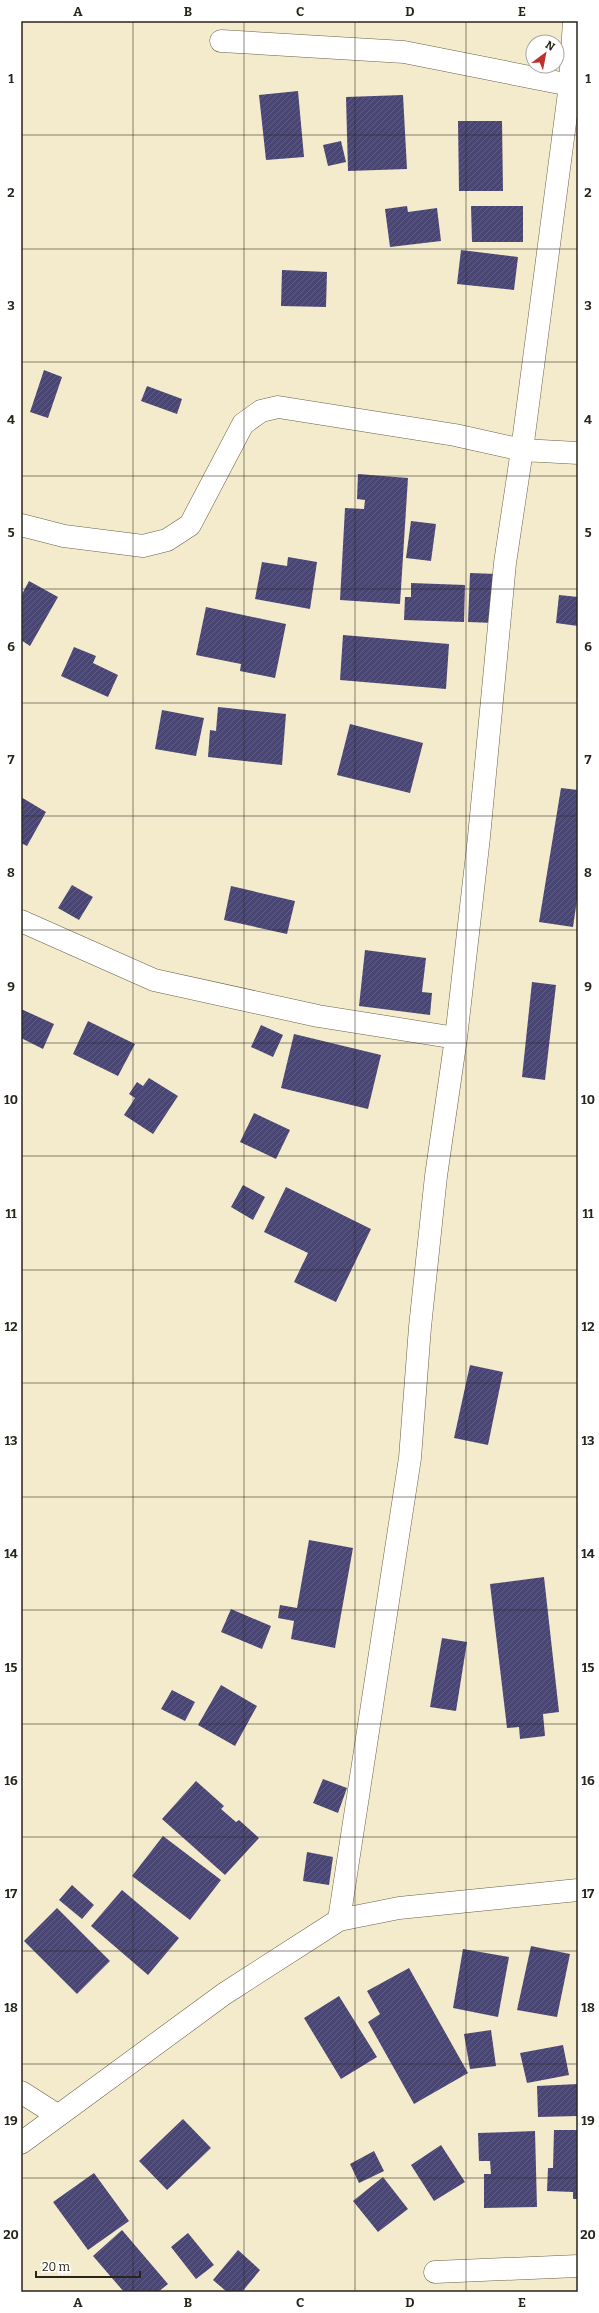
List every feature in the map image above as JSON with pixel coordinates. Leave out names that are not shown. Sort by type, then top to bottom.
[{"type":"street","points":[[340,1920],[410,1458],[420,1327],[436,1176],[456,1038],[479,837],[505,562],[574,85],[574,21]]},
{"type":"street","points":[[221,42],[404,52],[574,85]]},
{"type":"street","points":[[21,524],[64,536],[143,546],[167,540],[190,525],[243,424],[261,412],[278,407],[455,435],[522,450],[578,453]]},
{"type":"street","points":[[21,921],[154,980],[318,1016],[456,1038]]},
{"type":"street","points":[[21,2143],[57,2115],[224,1994],[340,1920],[399,1908],[578,1890]]},
{"type":"street","points":[[21,2092],[57,2115]]},
{"type":"street","points":[[435,2272],[578,2266]]},
{"type":"building","points":[[298,91],[304,157],[266,160],[259,95]]},
{"type":"building","points":[[403,95],[407,169],[348,171],[346,97]]},
{"type":"building","points":[[458,121],[502,121],[503,191],[459,191]]},
{"type":"building","points":[[341,141],[346,162],[328,166],[323,145]]},
{"type":"building","points":[[407,206],[408,212],[437,208],[441,241],[390,247],[385,209]]},
{"type":"building","points":[[471,206],[523,206],[523,242],[472,242]]},
{"type":"building","points":[[461,250],[518,257],[514,290],[457,284]]},
{"type":"building","points":[[282,270],[327,272],[326,307],[281,306]]},
{"type":"building","points":[[44,370],[62,377],[48,418],[30,412]]},
{"type":"building","points":[[147,386],[182,399],[177,414],[141,401]]},
{"type":"building","points":[[358,474],[408,478],[400,604],[340,600],[345,508],[364,509],[365,500],[357,499]]},
{"type":"building","points":[[411,521],[436,524],[431,561],[406,558]]},
{"type":"building","points":[[288,557],[317,562],[310,609],[255,599],[262,562],[287,566]]},
{"type":"building","points":[[470,573],[497,574],[495,623],[468,622]]},
{"type":"building","points":[[29,581],[58,597],[30,646],[21,640],[21,596]]},
{"type":"building","points":[[411,583],[465,585],[464,622],[404,620],[405,597],[411,597]]},
{"type":"building","points":[[559,595],[578,597],[578,626],[556,623]]},
{"type":"building","points":[[206,607],[286,624],[275,678],[240,671],[241,664],[196,655]]},
{"type":"building","points":[[343,635],[449,644],[446,689],[340,680]]},
{"type":"building","points":[[74,647],[96,656],[93,663],[118,675],[108,697],[61,676]]},
{"type":"building","points":[[218,707],[286,714],[282,765],[208,757],[210,730],[216,731]]},
{"type":"building","points":[[162,710],[204,718],[196,756],[155,749]]},
{"type":"building","points":[[350,724],[423,743],[410,793],[337,775]]},
{"type":"building","points":[[561,788],[578,790],[578,893],[573,927],[539,922]]},
{"type":"building","points":[[21,797],[46,812],[27,846],[21,843]]},
{"type":"building","points":[[72,885],[93,897],[79,920],[58,908]]},
{"type":"building","points":[[231,886],[295,901],[287,934],[224,920]]},
{"type":"building","points":[[365,950],[426,958],[422,992],[432,993],[430,1015],[359,1006]]},
{"type":"building","points":[[532,982],[556,985],[545,1080],[522,1077]]},
{"type":"building","points":[[21,1009],[54,1024],[43,1049],[21,1038]]},
{"type":"building","points":[[88,1021],[135,1044],[118,1076],[73,1054]]},
{"type":"building","points":[[261,1025],[283,1035],[273,1057],[251,1047]]},
{"type":"building","points":[[294,1034],[381,1055],[368,1109],[281,1088]]},
{"type":"building","points":[[149,1078],[178,1096],[153,1134],[124,1115],[135,1098],[129,1094],[137,1082],[143,1086]]},
{"type":"building","points":[[254,1113],[290,1130],[276,1159],[240,1142]]},
{"type":"building","points":[[243,1185],[265,1197],[253,1220],[231,1207]]},
{"type":"building","points":[[286,1187],[371,1229],[336,1302],[294,1282],[308,1253],[264,1232]]},
{"type":"building","points":[[470,1365],[503,1372],[488,1445],[454,1438]]},
{"type":"building","points":[[309,1540],[353,1548],[335,1648],[291,1639],[294,1621],[278,1618],[280,1605],[297,1608]]},
{"type":"building","points":[[544,1577],[559,1712],[543,1714],[545,1736],[520,1739],[519,1727],[507,1728],[490,1584]]},
{"type":"building","points":[[231,1609],[271,1626],[262,1649],[221,1632]]},
{"type":"building","points":[[442,1638],[467,1642],[456,1711],[430,1707]]},
{"type":"building","points":[[221,1685],[257,1706],[235,1746],[198,1725]]},
{"type":"building","points":[[172,1690],[195,1702],[185,1721],[161,1709]]},
{"type":"building","points":[[323,1779],[347,1788],[338,1813],[313,1803]]},
{"type":"building","points":[[196,1781],[224,1806],[221,1809],[236,1822],[239,1820],[259,1838],[225,1875],[162,1819]]},
{"type":"building","points":[[163,1836],[221,1880],[190,1920],[132,1876]]},
{"type":"building","points":[[307,1852],[333,1857],[329,1885],[303,1881]]},
{"type":"building","points":[[72,1885],[94,1905],[82,1919],[59,1900]]},
{"type":"building","points":[[122,1890],[179,1938],[148,1975],[91,1926]]},
{"type":"building","points":[[57,1908],[110,1961],[77,1994],[24,1941]]},
{"type":"building","points":[[531,1946],[570,1954],[557,2017],[517,2010]]},
{"type":"building","points":[[463,1949],[509,1957],[498,2017],[453,2008]]},
{"type":"building","points":[[409,1968],[468,2073],[414,2104],[368,2022],[380,2014],[367,1991]]},
{"type":"building","points":[[339,1996],[377,2057],[341,2079],[304,2018]]},
{"type":"building","points":[[491,2030],[496,2066],[470,2069],[464,2034]]},
{"type":"building","points":[[563,2045],[569,2075],[527,2083],[520,2053]]},
{"type":"building","points":[[578,2084],[578,2116],[538,2117],[537,2086]]},
{"type":"building","points":[[183,2119],[211,2148],[167,2190],[139,2161]]},
{"type":"building","points":[[554,2130],[578,2130],[578,2199],[573,2199],[573,2192],[547,2191],[548,2168],[553,2168]]},
{"type":"building","points":[[535,2131],[537,2207],[484,2208],[484,2174],[491,2174],[490,2161],[479,2161],[478,2133]]},
{"type":"building","points":[[441,2145],[465,2182],[434,2201],[411,2165]]},
{"type":"building","points":[[374,2151],[384,2171],[359,2183],[350,2164]]},
{"type":"building","points":[[94,2173],[129,2221],[88,2250],[53,2202]]},
{"type":"building","points":[[383,2177],[408,2209],[378,2232],[353,2201]]},
{"type":"building","points":[[122,2230],[168,2284],[158,2292],[124,2292],[93,2256]]},
{"type":"building","points":[[188,2233],[214,2265],[196,2279],[171,2247]]},
{"type":"building","points":[[238,2250],[260,2270],[242,2292],[227,2292],[213,2280]]}]
